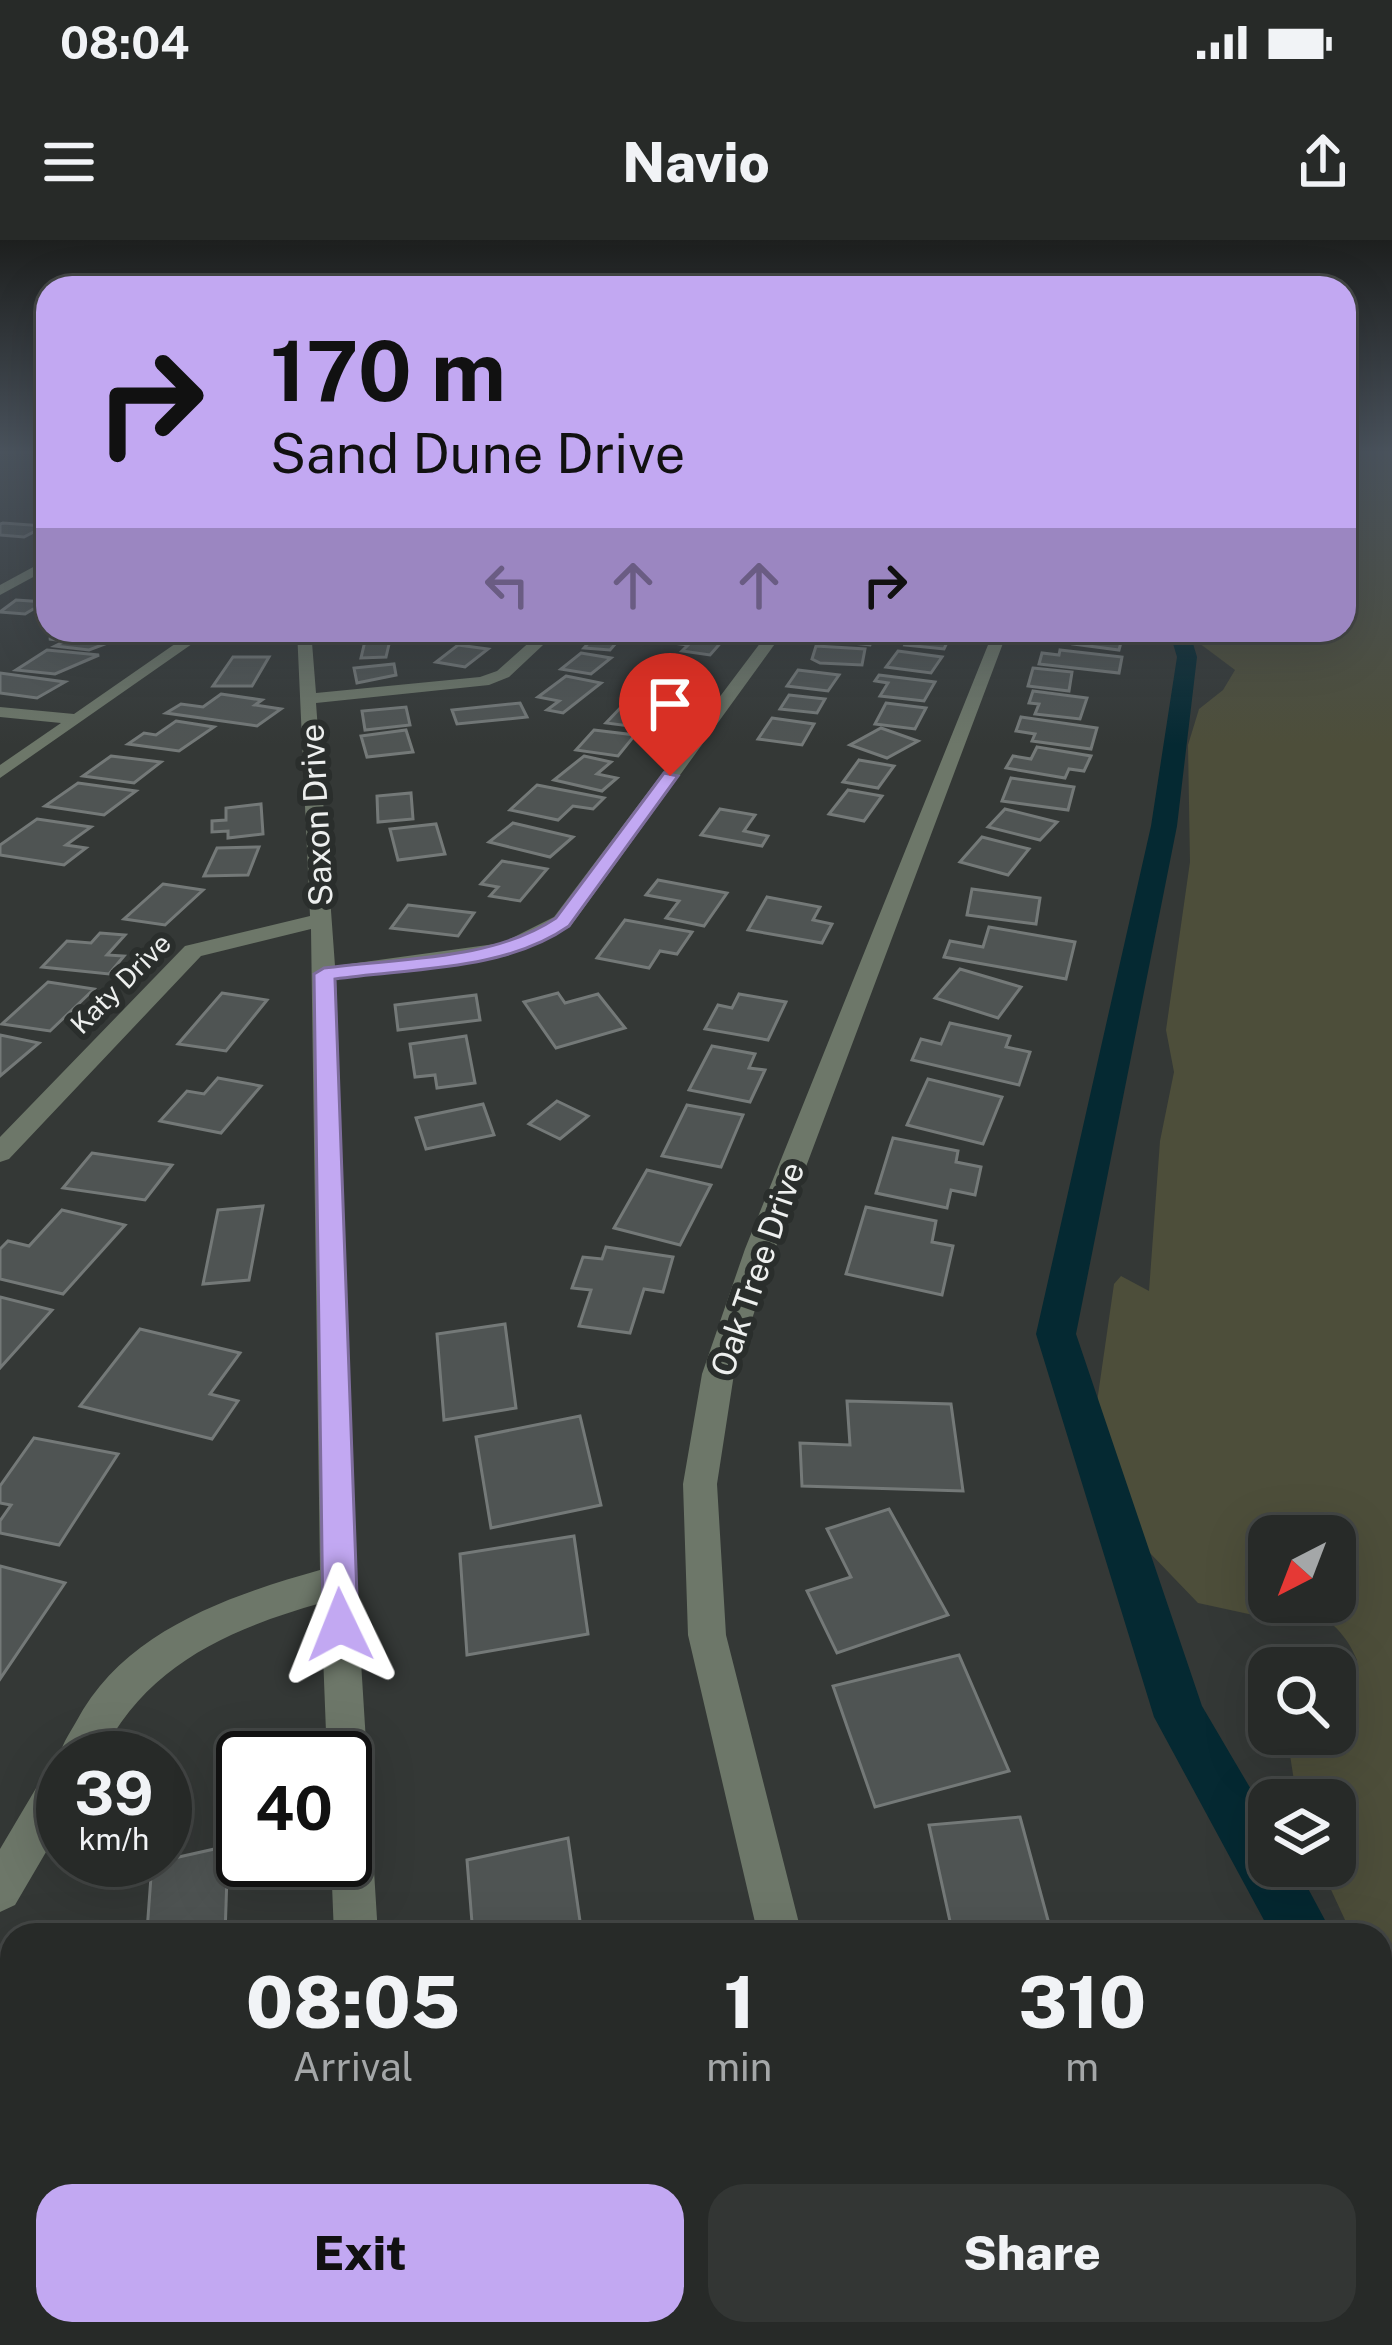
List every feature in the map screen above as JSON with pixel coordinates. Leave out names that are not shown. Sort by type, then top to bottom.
[{"type":"street","points":[[0,590],[36,570]]},
{"type":"street","points":[[0,773],[188,642]]},
{"type":"street","name":"Saxon Drive","points":[[305,642],[324,974],[338,1581],[355,1923]]},
{"type":"street","points":[[309,699],[483,682],[503,674],[539,642]]},
{"type":"street","points":[[324,974],[507,949],[562,922],[769,642]]},
{"type":"street","name":"Oak Tree Drive","points":[[777,1923],[707,1635],[700,1484],[718,1374],[777,1206],[995,642]]},
{"type":"street","points":[[0,712],[77,718]]},
{"type":"street","name":"Katy Drive","points":[[0,1153],[193,951],[321,920]]},
{"type":"street","points":[[94,1731],[116,1693],[186,1639],[267,1600],[338,1581]]},
{"type":"street","points":[[0,1890],[36,1829]]},
{"type":"green space","points":[[1356,548],[1392,548],[1392,1923],[1346,1923],[1330,1887],[1356,1887],[1356,1779],[1294,1779],[1290,1755],[1356,1755],[1356,1647],[1351,1647],[1330,1623],[1356,1623],[1356,1515],[1248,1515],[1248,1614],[1198,1603],[1148,1551],[1097,1402],[1114,1284],[1121,1276],[1149,1291],[1160,1141],[1174,1072],[1166,1030],[1190,862],[1188,745],[1199,709],[1223,690],[1235,670],[1198,642],[1356,642]]},
{"type":"building","points":[[16,600],[36,601],[36,607],[25,614],[0,612]]},
{"type":"building","points":[[63,642],[110,642],[89,650],[55,646]]},
{"type":"building","points":[[365,642],[390,642],[386,657],[361,658]]},
{"type":"building","points":[[589,642],[617,642],[610,650],[584,648]]},
{"type":"building","points":[[721,642],[710,655],[682,651],[688,645],[680,644]]},
{"type":"building","points":[[907,642],[947,642],[944,649]]},
{"type":"building","points":[[1074,642],[1121,642],[1119,650]]},
{"type":"building","points":[[458,645],[488,649],[465,667],[436,662]]},
{"type":"building","points":[[816,646],[865,649],[862,665],[820,663],[812,659]]},
{"type":"building","points":[[47,650],[99,655],[55,674],[16,670]]},
{"type":"building","points":[[1060,650],[1122,657],[1119,673],[1039,664],[1042,653],[1059,655]]},
{"type":"building","points":[[898,651],[942,657],[931,673],[886,667]]},
{"type":"building","points":[[581,653],[611,658],[591,674],[561,669]]},
{"type":"building","points":[[233,657],[269,657],[252,686],[213,686]]},
{"type":"building","points":[[394,664],[396,675],[357,683],[354,668]]},
{"type":"building","points":[[1033,668],[1072,672],[1069,691],[1028,686]]},
{"type":"building","points":[[798,670],[839,675],[828,691],[787,686]]},
{"type":"building","points":[[0,673],[65,682],[37,698],[0,693]]},
{"type":"building","points":[[879,675],[935,682],[924,701],[880,696],[888,683],[875,681]]},
{"type":"building","points":[[566,676],[601,683],[563,713],[547,710],[559,701],[538,697]]},
{"type":"building","points":[[664,679],[693,683],[678,699],[648,694]]},
{"type":"building","points":[[1033,691],[1087,698],[1080,719],[1035,714],[1039,704],[1029,703]]},
{"type":"building","points":[[221,694],[262,700],[255,705],[281,709],[257,726],[166,713],[181,704],[203,707]]},
{"type":"building","points":[[789,695],[825,699],[817,713],[780,709]]},
{"type":"building","points":[[520,703],[527,717],[457,724],[452,710]]},
{"type":"building","points":[[886,703],[926,708],[915,729],[875,724]]},
{"type":"building","points":[[624,704],[669,711],[653,729],[606,723]]},
{"type":"building","points":[[406,707],[410,725],[365,730],[362,711]]},
{"type":"building","points":[[1021,717],[1097,728],[1091,749],[1032,741],[1035,734],[1016,731]]},
{"type":"building","points":[[772,718],[814,724],[802,745],[758,739]]},
{"type":"building","points":[[176,721],[214,727],[179,751],[128,744],[144,733],[156,735]]},
{"type":"building","points":[[881,728],[918,741],[887,758],[850,745]]},
{"type":"building","points":[[406,730],[413,752],[367,757],[361,736]]},
{"type":"building","points":[[594,730],[635,735],[618,756],[576,750]]},
{"type":"building","points":[[1037,747],[1091,756],[1084,771],[1069,769],[1065,778],[1006,768],[1013,756],[1031,759]]},
{"type":"building","points":[[111,756],[161,762],[134,783],[83,776]]},
{"type":"building","points":[[584,756],[611,762],[597,774],[617,778],[602,791],[554,780]]},
{"type":"building","points":[[859,760],[894,766],[878,788],[843,782]]},
{"type":"building","points":[[1011,778],[1074,787],[1068,810],[1002,801]]},
{"type":"building","points":[[78,783],[136,791],[104,815],[45,806]]},
{"type":"building","points":[[537,785],[604,798],[593,809],[573,806],[558,820],[510,810]]},
{"type":"building","points":[[848,790],[882,796],[864,821],[829,814]]},
{"type":"building","points":[[411,793],[413,819],[378,822],[377,796]]},
{"type":"building","points":[[261,804],[263,834],[228,838],[228,831],[212,832],[212,821],[226,820],[226,808]]},
{"type":"building","points":[[720,809],[755,815],[744,831],[768,836],[762,846],[701,835]]},
{"type":"building","points":[[1005,809],[1057,822],[1040,840],[988,827]]},
{"type":"building","points":[[37,819],[91,827],[66,845],[86,848],[64,865],[0,855],[0,845]]},
{"type":"building","points":[[513,823],[573,837],[550,857],[489,842]]},
{"type":"building","points":[[436,824],[445,854],[398,860],[390,829]]},
{"type":"building","points":[[982,837],[1029,849],[1008,875],[960,862]]},
{"type":"building","points":[[259,847],[248,875],[204,876],[217,848]]},
{"type":"building","points":[[502,861],[547,869],[520,901],[490,896],[498,887],[481,884]]},
{"type":"building","points":[[658,880],[727,893],[704,926],[666,918],[679,901],[646,895]]},
{"type":"building","points":[[163,884],[203,890],[165,925],[124,919]]},
{"type":"building","points":[[972,889],[1040,898],[1036,924],[967,915]]},
{"type":"building","points":[[767,897],[820,907],[813,920],[832,924],[822,943],[748,930]]},
{"type":"building","points":[[408,905],[474,913],[458,936],[391,928]]},
{"type":"building","points":[[625,920],[692,932],[677,954],[660,951],[649,968],[597,958]]},
{"type":"building","points":[[989,927],[1075,942],[1066,979],[944,957],[950,941],[983,947]]},
{"type":"building","points":[[100,933],[125,935],[107,955],[124,956],[109,974],[42,967],[67,941],[91,943]]},
{"type":"building","points":[[960,969],[1021,987],[998,1018],[935,998]]},
{"type":"building","points":[[48,982],[94,989],[50,1031],[2,1024]]},
{"type":"building","points":[[222,993],[267,1000],[226,1051],[178,1044]]},
{"type":"building","points":[[558,993],[565,1003],[598,994],[625,1028],[556,1048],[524,1002]]},
{"type":"building","points":[[739,994],[786,1002],[768,1040],[705,1029],[718,1005],[732,1008]]},
{"type":"building","points":[[476,995],[480,1020],[398,1030],[395,1005]]},
{"type":"building","points":[[950,1023],[1010,1036],[1006,1047],[1030,1052],[1019,1085],[912,1060],[921,1039],[941,1044]]},
{"type":"building","points":[[0,1035],[39,1043],[0,1076]]},
{"type":"building","points":[[466,1036],[475,1083],[437,1088],[435,1075],[415,1077],[410,1044]]},
{"type":"building","points":[[712,1046],[755,1054],[749,1068],[765,1070],[750,1102],[689,1090]]},
{"type":"building","points":[[218,1078],[261,1086],[221,1133],[160,1121],[187,1091],[204,1094]]},
{"type":"building","points":[[928,1079],[1002,1097],[983,1144],[907,1125]]},
{"type":"building","points":[[557,1101],[588,1116],[560,1139],[529,1124]]},
{"type":"building","points":[[483,1104],[494,1135],[426,1149],[416,1118]]},
{"type":"building","points":[[687,1105],[743,1115],[721,1167],[662,1156]]},
{"type":"building","points":[[893,1138],[958,1151],[956,1162],[981,1167],[975,1195],[951,1190],[947,1208],[876,1193]]},
{"type":"building","points":[[92,1153],[172,1165],[145,1200],[63,1188]]},
{"type":"building","points":[[647,1170],[711,1185],[680,1245],[614,1228]]},
{"type":"building","points":[[263,1206],[249,1280],[203,1284],[218,1210]]},
{"type":"building","points":[[866,1207],[936,1221],[932,1242],[953,1246],[942,1295],[846,1274]]},
{"type":"building","points":[[62,1210],[125,1225],[63,1294],[0,1279],[0,1249],[8,1241],[29,1246]]},
{"type":"building","points":[[606,1247],[673,1257],[663,1292],[644,1289],[630,1333],[579,1326],[591,1290],[572,1288],[583,1257],[602,1259]]},
{"type":"building","points":[[0,1297],[52,1310],[0,1368]]},
{"type":"building","points":[[505,1324],[516,1408],[444,1420],[437,1334]]},
{"type":"building","points":[[140,1329],[240,1353],[210,1394],[238,1401],[212,1439],[80,1406]]},
{"type":"building","points":[[847,1401],[951,1404],[963,1491],[802,1486],[800,1443],[850,1445]]},
{"type":"building","points":[[580,1416],[601,1505],[491,1528],[476,1437]]},
{"type":"building","points":[[34,1438],[118,1454],[59,1545],[0,1533],[0,1521],[11,1505],[0,1503],[0,1486]]},
{"type":"building","points":[[889,1509],[948,1615],[837,1653],[807,1591],[851,1577],[827,1529]]},
{"type":"building","points":[[574,1536],[588,1634],[467,1655],[460,1554]]},
{"type":"building","points":[[0,1566],[65,1583],[0,1679]]},
{"type":"building","points":[[959,1655],[1009,1771],[875,1807],[833,1686]]},
{"type":"building","points":[[1020,1817],[1049,1923],[950,1923],[929,1825]]},
{"type":"building","points":[[568,1838],[580,1923],[472,1923],[467,1860]]},
{"type":"building","points":[[216,1849],[216,1887],[227,1887],[225,1923],[148,1923],[150,1887],[192,1887],[192,1854]]},
{"type":"waterway","points":[[1183,642],[1187,657],[1164,826],[1056,1334],[1180,1717],[1297,1923]]},
{"type":"route","points":[[340,1625],[324,974],[507,949],[544,935],[562,922],[670,776]]}]
